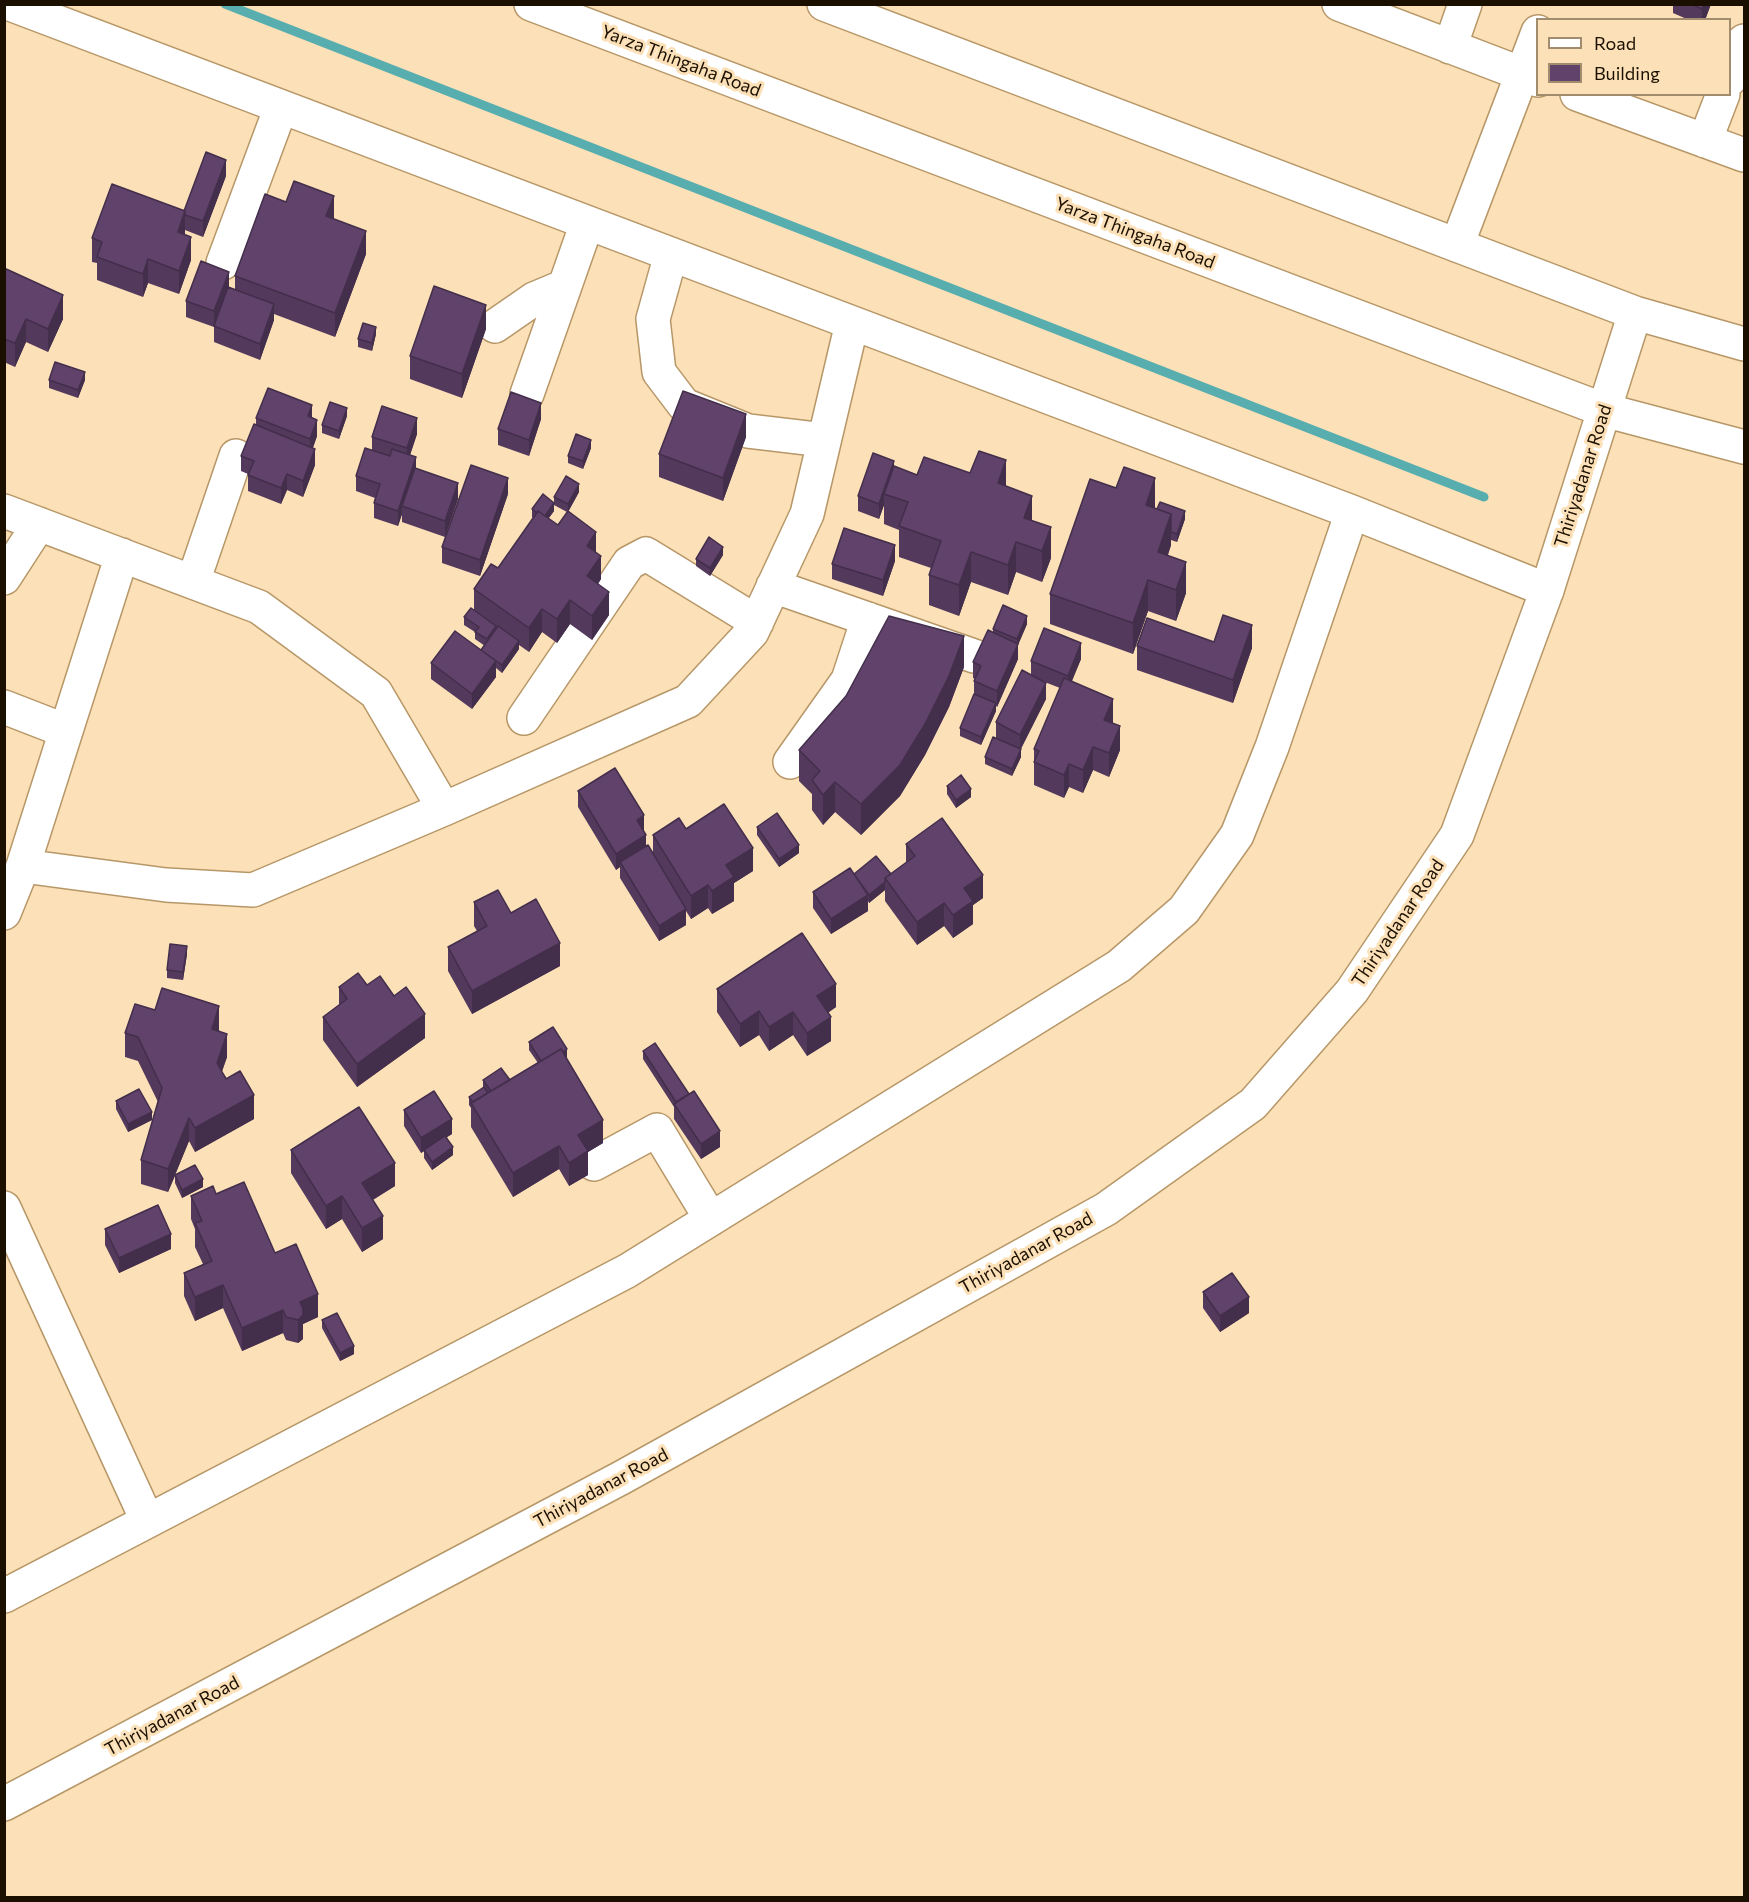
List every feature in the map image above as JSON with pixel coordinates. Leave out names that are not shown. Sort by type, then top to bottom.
[{"type":"street","points":[[10,4],[1352,512],[1547,590]]},
{"type":"street","name":"Yarza Thingaha Road","points":[[531,4],[1604,410],[1744,447]]},
{"type":"street","points":[[824,4],[1635,313],[1744,344]]},
{"type":"street","points":[[1339,4],[1529,77]]},
{"type":"street","points":[[1450,47],[1465,4]]},
{"type":"street","points":[[1731,76],[1744,41]]},
{"type":"street","points":[[1457,245],[1529,77],[1536,42]]},
{"type":"street","points":[[1582,96],[1744,155]]},
{"type":"street","points":[[1705,141],[1722,96]]},
{"type":"street","points":[[223,263],[281,107]]},
{"type":"street","points":[[527,394],[587,223]]},
{"type":"street","points":[[668,265],[653,319],[659,372],[684,405],[748,430],[824,441]]},
{"type":"street","points":[[495,326],[534,299],[565,286]]},
{"type":"street","name":"Thiriyadanar Road","points":[[4,1804],[621,1478],[1106,1209],[1253,1104],[1352,991],[1457,835],[1547,590],[1635,313]]},
{"type":"street","points":[[23,866],[166,885],[253,890],[444,809],[688,701],[752,632],[807,514],[852,323]]},
{"type":"street","points":[[193,582],[236,456]]},
{"type":"street","points":[[4,511],[259,607],[376,693],[444,809]]},
{"type":"street","points":[[4,1596],[627,1271],[1119,966],[1184,910],[1237,835],[1272,747],[1352,512]]},
{"type":"street","points":[[4,578],[39,524]]},
{"type":"street","points":[[524,718],[629,563],[646,554],[757,622]]},
{"type":"street","points":[[4,913],[23,866],[122,555]]},
{"type":"street","points":[[773,586],[974,656]]},
{"type":"street","points":[[790,762],[848,680],[868,619]]},
{"type":"street","points":[[4,707],[66,731]]},
{"type":"street","points":[[594,1164],[657,1130],[711,1219]]},
{"type":"street","points":[[4,1208],[147,1520]]},
{"type":"building","points":[[1691,4],[1704,4],[1702,9]]},
{"type":"building","points":[[206,152],[226,160],[203,221],[185,215],[184,211]]},
{"type":"building","points":[[294,181],[334,196],[326,216],[366,231],[335,313],[235,276],[265,194],[286,202]]},
{"type":"building","points":[[112,184],[185,211],[178,232],[191,237],[179,271],[148,259],[143,274],[97,257],[102,242],[92,238]]},
{"type":"building","points":[[201,261],[229,272],[214,311],[186,301]]},
{"type":"building","points":[[4,268],[63,295],[48,329],[26,319],[15,343],[4,339]]},
{"type":"building","points":[[434,286],[486,305],[462,374],[410,356]]},
{"type":"building","points":[[228,287],[274,304],[260,344],[214,326]]},
{"type":"building","points":[[363,323],[376,327],[372,343],[358,339]]},
{"type":"building","points":[[55,362],[85,372],[78,390],[49,380]]},
{"type":"building","points":[[268,388],[312,405],[308,416],[317,420],[310,439],[256,418]]},
{"type":"building","points":[[683,391],[746,414],[723,478],[659,454]]},
{"type":"building","points":[[511,392],[541,403],[529,440],[498,429]]},
{"type":"building","points":[[330,402],[347,408],[339,431],[322,425]]},
{"type":"building","points":[[382,406],[417,418],[407,448],[372,437]]},
{"type":"building","points":[[254,424],[315,449],[303,481],[287,474],[281,488],[248,475],[254,461],[241,456]]},
{"type":"building","points":[[576,434],[591,440],[583,461],[568,456]]},
{"type":"building","points":[[365,448],[390,456],[392,449],[416,457],[398,511],[374,503],[380,484],[356,476]]},
{"type":"building","points":[[979,451],[1006,460],[998,483],[1032,496],[1024,518],[1051,527],[1042,551],[1016,542],[1008,565],[971,552],[959,585],[929,575],[941,541],[899,526],[908,502],[884,494],[894,466],[917,475],[924,457],[970,473]]},
{"type":"building","points":[[873,453],[894,461],[879,504],[858,496]]},
{"type":"building","points":[[471,465],[508,478],[480,560],[442,547]]},
{"type":"building","points":[[1124,467],[1155,478],[1146,505],[1171,514],[1158,552],[1186,562],[1176,590],[1148,580],[1133,623],[1050,594],[1090,479],[1116,488]]},
{"type":"building","points":[[415,468],[458,483],[445,521],[402,506]]},
{"type":"building","points":[[566,476],[579,484],[568,504],[554,497]]},
{"type":"building","points":[[543,494],[554,503],[545,516],[532,509]]},
{"type":"building","points":[[1160,502],[1185,511],[1177,534],[1171,532],[1171,514],[1157,509]]},
{"type":"building","points":[[538,511],[558,525],[568,511],[596,532],[587,546],[601,556],[587,576],[609,592],[592,616],[570,600],[557,619],[542,609],[529,628],[474,589],[491,564],[498,568]]},
{"type":"building","points":[[844,528],[895,545],[883,580],[832,564]]},
{"type":"building","points":[[709,537],[723,547],[710,568],[696,559]]},
{"type":"building","points":[[1003,605],[1027,616],[1017,639],[993,629]]},
{"type":"building","points":[[471,608],[496,626],[487,639],[475,632],[479,627],[464,617]]},
{"type":"building","points":[[1223,615],[1252,625],[1233,680],[1137,646],[1147,618],[1214,642]]},
{"type":"building","points":[[889,616],[964,636],[949,676],[925,724],[900,765],[861,804],[835,782],[823,795],[812,780],[820,771],[799,750],[846,696]]},
{"type":"building","points":[[498,626],[519,641],[502,665],[481,650]]},
{"type":"building","points":[[1044,628],[1081,643],[1068,676],[1031,661]]},
{"type":"building","points":[[988,630],[1018,644],[997,691],[974,681],[981,666],[973,662]]},
{"type":"building","points":[[455,631],[496,661],[472,694],[431,663]]},
{"type":"building","points":[[1022,670],[1046,683],[1020,735],[996,722]]},
{"type":"building","points":[[1064,678],[1113,699],[1104,720],[1120,726],[1109,753],[1093,747],[1083,770],[1069,764],[1064,775],[1034,762],[1039,751],[1034,749]]},
{"type":"building","points":[[974,694],[996,703],[981,737],[960,728]]},
{"type":"building","points":[[993,737],[1021,749],[1012,769],[985,757]]},
{"type":"building","points":[[615,768],[644,815],[637,820],[646,835],[616,854],[578,791]]},
{"type":"building","points":[[961,775],[971,789],[956,800],[947,786]]},
{"type":"building","points":[[724,804],[753,848],[726,865],[734,877],[712,891],[708,885],[691,896],[653,835],[679,818],[686,829]]},
{"type":"building","points":[[777,813],[799,845],[779,859],[757,827]]},
{"type":"building","points":[[942,818],[983,875],[964,888],[973,901],[953,915],[944,903],[917,922],[885,878],[915,856],[906,844]]},
{"type":"building","points":[[648,845],[686,909],[659,926],[620,862]]},
{"type":"building","points":[[876,856],[891,874],[869,895],[854,874]]},
{"type":"building","points":[[850,868],[868,895],[831,919],[813,892]]},
{"type":"building","points":[[498,890],[511,913],[536,899],[560,943],[472,991],[448,947],[487,926],[474,902]]},
{"type":"building","points":[[802,933],[836,984],[817,996],[831,1017],[807,1033],[793,1012],[769,1027],[759,1011],[740,1024],[717,989]]},
{"type":"building","points":[[170,944],[187,946],[183,972],[167,970]]},
{"type":"building","points":[[358,973],[367,985],[380,976],[394,996],[406,987],[425,1014],[357,1064],[323,1017],[347,999],[339,987]]},
{"type":"building","points":[[162,988],[219,1006],[212,1029],[227,1034],[217,1063],[226,1079],[240,1071],[254,1095],[195,1128],[189,1118],[168,1169],[141,1160],[162,1088],[138,1037],[125,1033],[135,1004],[155,1010]]},
{"type":"building","points":[[553,1027],[567,1049],[563,1052],[561,1049],[541,1061],[529,1042]]},
{"type":"building","points":[[655,1043],[689,1094],[676,1102],[643,1051]]},
{"type":"building","points":[[561,1049],[603,1120],[578,1135],[588,1151],[569,1163],[559,1146],[513,1173],[471,1103]]},
{"type":"building","points":[[501,1068],[510,1080],[491,1091],[483,1080]]},
{"type":"building","points":[[484,1087],[488,1093],[473,1102],[469,1097]]},
{"type":"building","points":[[139,1089],[152,1112],[128,1124],[116,1101]]},
{"type":"building","points":[[434,1091],[452,1119],[421,1138],[404,1110]]},
{"type":"building","points":[[694,1091],[720,1131],[701,1144],[674,1104]]},
{"type":"building","points":[[359,1107],[395,1163],[362,1183],[383,1216],[362,1228],[342,1196],[326,1206],[291,1150]]},
{"type":"building","points":[[445,1136],[453,1147],[432,1162],[424,1150]]},
{"type":"building","points":[[195,1165],[203,1179],[182,1190],[175,1175]]},
{"type":"building","points":[[244,1182],[275,1253],[296,1244],[318,1294],[300,1302],[303,1315],[298,1320],[286,1317],[283,1310],[242,1328],[223,1285],[195,1297],[184,1273],[212,1261],[195,1223],[202,1221],[191,1196],[213,1186],[216,1194]]},
{"type":"building","points":[[158,1205],[171,1234],[119,1258],[105,1229]]},
{"type":"building","points":[[1232,1273],[1249,1297],[1220,1316],[1203,1292]]},
{"type":"building","points":[[337,1313],[354,1346],[340,1353],[322,1320]]},
{"type":"waterway","points":[[225,4],[1484,497]]}]
